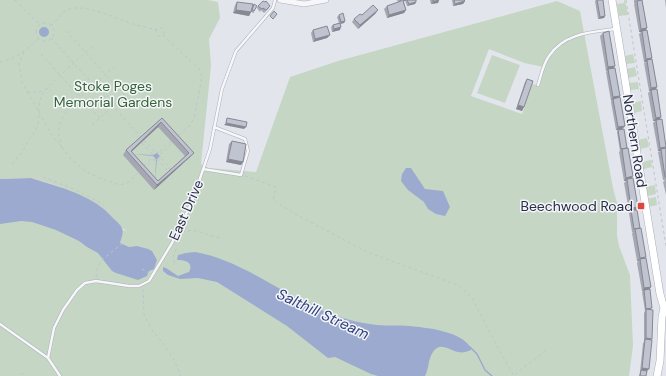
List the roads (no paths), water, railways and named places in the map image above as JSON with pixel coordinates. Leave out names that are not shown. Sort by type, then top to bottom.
[{"type":"street","points":[[280,0],[304,4],[326,0]]},
{"type":"street","name":"Northern Road","points":[[612,0],[660,294],[665,308],[662,317],[663,342],[657,376]]},
{"type":"lane","name":"East Drive","points":[[48,358],[54,328],[63,310],[76,290],[85,283],[96,281],[129,286],[140,286],[149,281],[175,236],[192,202],[210,149],[222,89],[236,51],[273,8],[275,0]]},
{"type":"lane","points":[[538,85],[548,56],[558,44],[579,35],[617,29]]},
{"type":"lane","points":[[203,169],[241,175],[248,151],[245,139],[214,127]]},
{"type":"lane","points":[[0,324],[48,358],[60,376]]},
{"type":"water","points":[[42,27],[46,27],[48,28],[48,36],[42,37],[39,34],[39,30]]},
{"type":"water","points":[[157,153],[160,156],[157,159],[155,182],[156,159],[153,156],[132,154],[153,155]]},
{"type":"water","points":[[406,168],[411,168],[425,189],[443,191],[450,207],[445,216],[436,214],[428,209],[424,202],[408,190],[401,181],[402,174]]},
{"type":"water","points":[[31,178],[70,191],[97,204],[105,210],[122,228],[123,232],[120,243],[129,247],[137,246],[152,251],[157,260],[154,269],[149,271],[147,276],[138,280],[112,271],[98,253],[79,241],[56,230],[32,222],[21,221],[0,224],[0,179]]},
{"type":"water","points":[[195,252],[228,262],[304,302],[333,315],[370,324],[410,326],[444,331],[466,342],[471,350],[460,352],[445,347],[439,347],[431,355],[425,376],[378,376],[371,374],[335,357],[328,358],[287,326],[217,282],[198,278],[180,279],[168,275],[163,271],[163,267],[178,276],[189,272],[190,264],[183,260],[177,260],[178,255]]},
{"type":"waterway","name":"Salthill Stream","points":[[470,347],[477,354],[485,370],[492,376]]},
{"type":"place","name":"Beechwood Road","points":[[641,206]]},
{"type":"park label","name":"Stoke Poges Memorial Gardens","points":[[113,94]]}]
